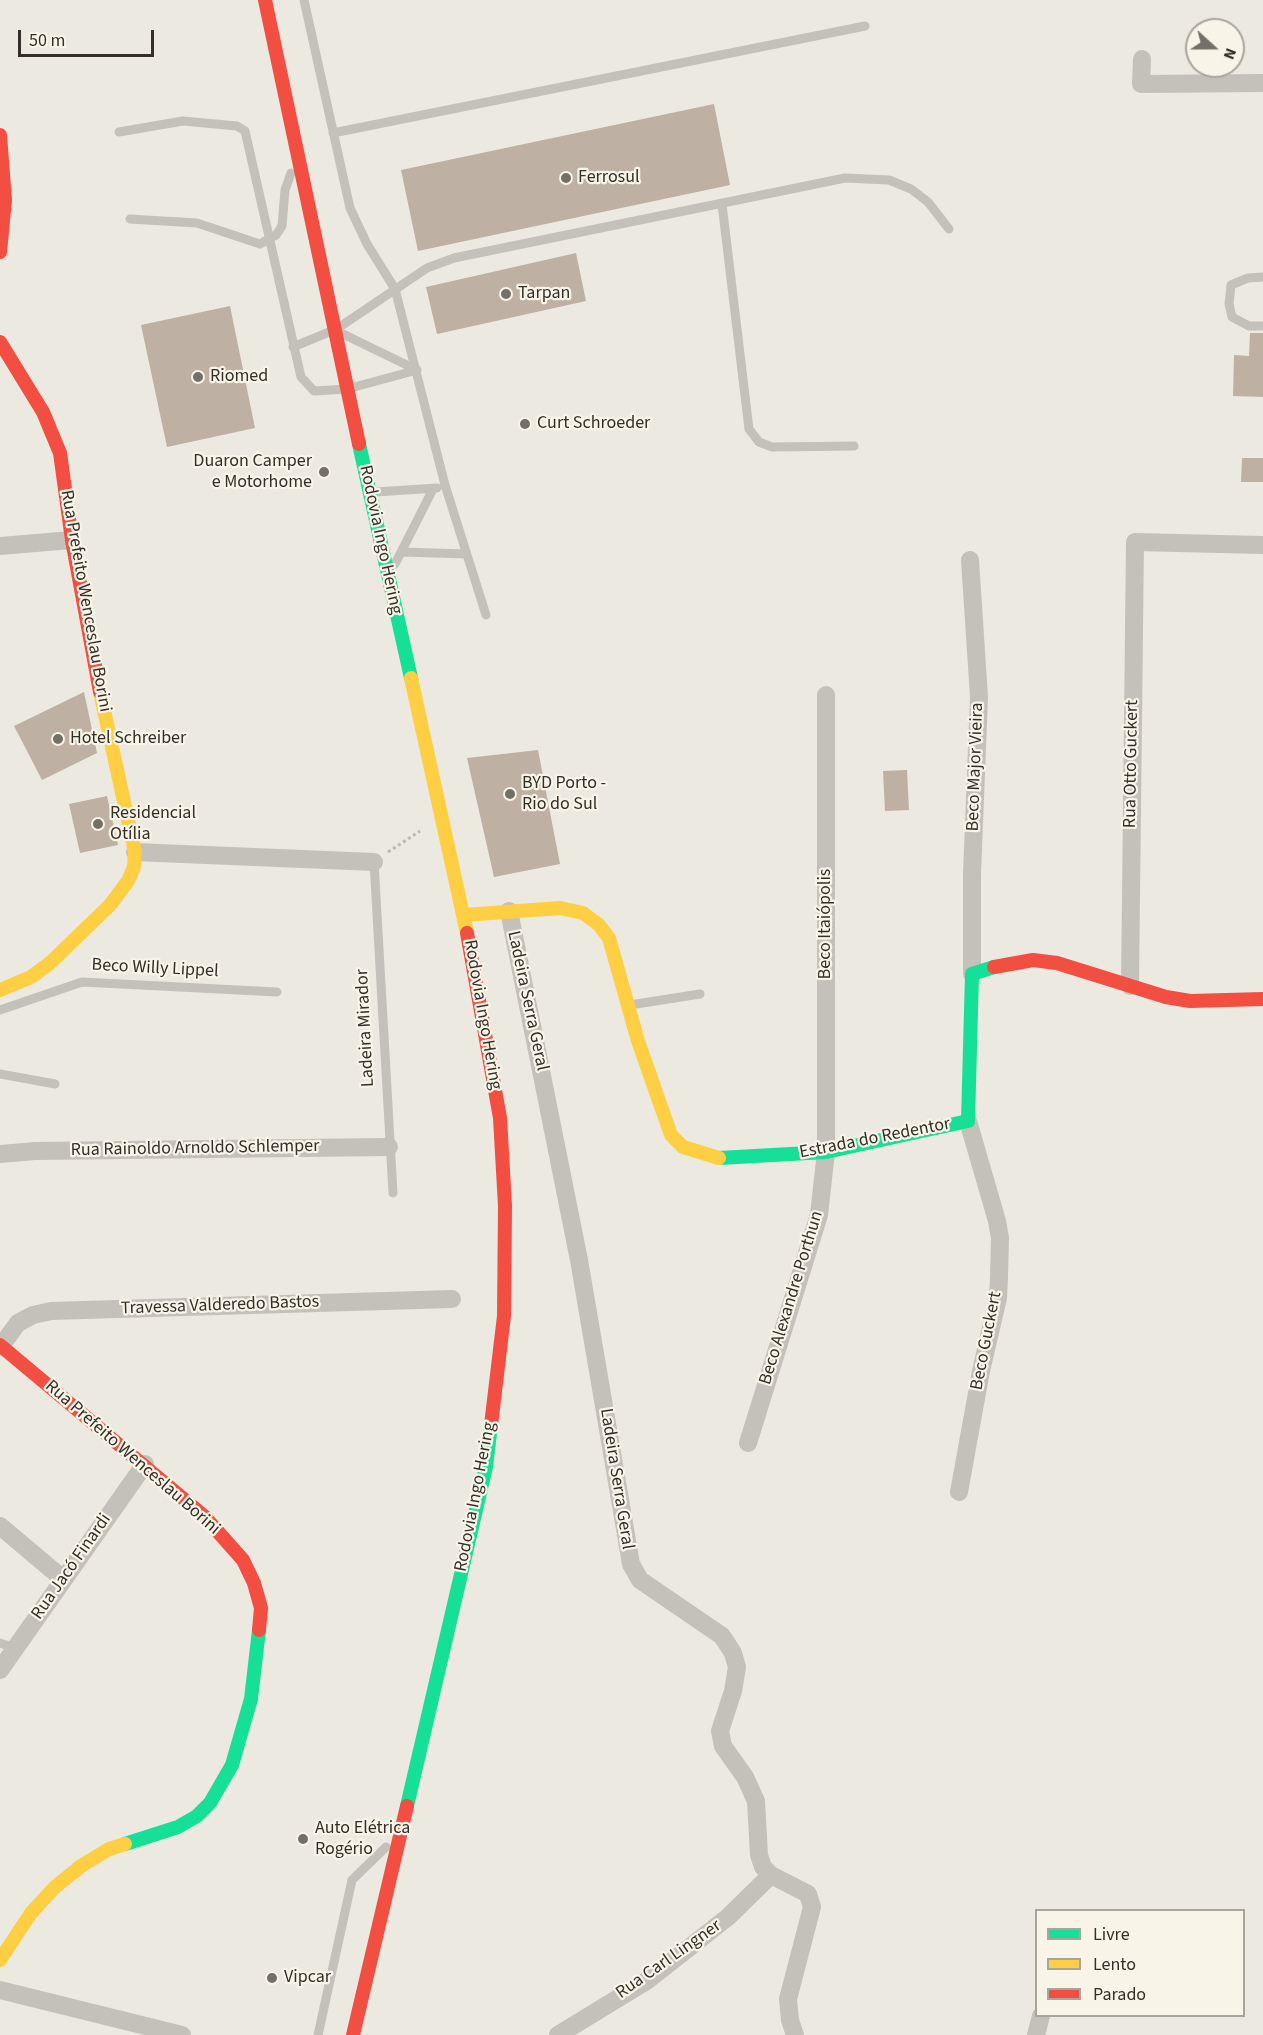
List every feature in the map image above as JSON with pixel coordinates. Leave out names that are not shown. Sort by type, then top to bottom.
[{"type":"main road","name":"Rodovia Ingo Hering","points":[[265,0],[347,390],[464,915],[500,1118],[505,1206],[504,1316],[486,1467],[353,2035]]},
{"type":"main road","points":[[0,135],[5,200],[0,252]]},
{"type":"main road","name":"Rua Prefeito Wenceslau Borini","points":[[0,342],[44,412],[56,440],[64,471],[72,540],[102,705],[135,852],[134,867],[128,881],[110,905],[50,963],[31,976],[0,990]]},
{"type":"main road","name":"Estrada do Redentor","points":[[464,915],[560,908],[583,914],[599,924],[609,938],[628,1006],[670,1135],[683,1147],[724,1159],[826,1152],[895,1139],[968,1121],[972,974]]},
{"type":"main road","points":[[972,974],[1012,962],[1033,960],[1057,963],[1166,997],[1190,1001],[1263,999]]},
{"type":"main road","name":"Rua Prefeito Wenceslau Borini","points":[[0,1960],[31,1913],[55,1887],[81,1866],[109,1849],[178,1827],[197,1816],[221,1787],[242,1735],[251,1699],[260,1635],[261,1608],[254,1583],[243,1560],[204,1516],[1,1345]]},
{"type":"street","points":[[1142,58],[1141,84],[1263,83]]},
{"type":"street","points":[[0,546],[72,540]]},
{"type":"street","name":"Rua Otto Guckert","points":[[1130,986],[1135,542],[1263,545]]},
{"type":"street","name":"Beco Major Vieira","points":[[970,560],[979,697],[972,874],[972,974]]},
{"type":"street","name":"Beco Itaiópolis","points":[[826,695],[826,1152]]},
{"type":"street","points":[[135,852],[374,862]]},
{"type":"street","name":"Ladeira Serra Geral","points":[[509,911],[579,1260],[626,1547],[631,1564],[640,1580],[722,1636],[733,1653],[737,1667],[733,1691],[720,1731],[723,1746],[745,1778],[756,1801],[759,1855],[763,1867],[771,1875]]},
{"type":"street","name":"Beco Guckert","points":[[959,1492],[981,1371],[998,1298],[1000,1238],[968,1121]]},
{"type":"street","name":"Rua Rainoldo Arnoldo Schlemper","points":[[0,1154],[35,1151],[390,1147]]},
{"type":"street","name":"Beco Alexandre Porthun","points":[[748,1443],[819,1215],[826,1152]]},
{"type":"street","name":"Travessa Valderedo Bastos","points":[[1,1345],[18,1323],[33,1315],[51,1311],[452,1299]]},
{"type":"street","name":"Rua Jacó Finardi","points":[[0,1670],[7,1646],[63,1579],[145,1464]]},
{"type":"street","points":[[0,1526],[63,1579]]},
{"type":"street","points":[[771,1875],[808,1894],[812,1907],[788,1999],[790,2020],[795,2035]]},
{"type":"street","name":"Rua Carl Lingner","points":[[558,2035],[648,1980],[728,1917],[771,1875]]},
{"type":"street","points":[[0,1990],[182,2035]]},
{"type":"street","points":[[1036,2035],[1041,2017]]},
{"type":"lane","points":[[304,0],[350,208],[367,244],[395,289],[444,485],[486,615]]},
{"type":"lane","points":[[333,133],[865,26]]},
{"type":"lane","points":[[119,132],[183,121],[237,126],[244,131],[301,377],[314,391],[347,390],[417,370]]},
{"type":"lane","points":[[130,219],[197,223],[261,244],[270,239],[282,226],[285,190],[297,154]]},
{"type":"lane","points":[[293,347],[334,330],[427,268],[454,258],[845,178],[889,180],[911,189],[928,202],[949,229]]},
{"type":"lane","points":[[722,204],[749,429],[759,441],[772,447],[854,446]]},
{"type":"lane","points":[[1263,277],[1248,278],[1231,285],[1229,303],[1232,318],[1249,326],[1263,326]]},
{"type":"lane","points":[[334,330],[417,370]]},
{"type":"lane","points":[[370,493],[433,489],[444,485]]},
{"type":"lane","points":[[388,577],[433,489]]},
{"type":"lane","points":[[402,552],[466,554]]},
{"type":"lane","name":"Ladeira Mirador","points":[[374,862],[393,1193]]},
{"type":"lane","name":"Beco Willy Lippel","points":[[0,1010],[82,982],[276,992]]},
{"type":"lane","points":[[628,1006],[700,994]]},
{"type":"lane","points":[[0,1074],[55,1084]]},
{"type":"lane","points":[[318,2035],[352,1880],[399,1835]]},
{"type":"path","points":[[374,862],[443,815]]},
{"type":"building","name":"Ferrosul","points":[[714,104],[730,185],[418,251],[401,170]]},
{"type":"building","name":"Tarpan","points":[[576,253],[586,301],[437,334],[426,287]]},
{"type":"building","name":"Riomed","points":[[230,306],[255,428],[167,447],[141,325]]},
{"type":"building","points":[[1250,333],[1263,333],[1263,397],[1233,396],[1234,355],[1249,356]]},
{"type":"building","points":[[1242,458],[1263,458],[1263,482],[1241,482]]},
{"type":"building","name":"Hotel Schreiber","points":[[84,692],[97,753],[42,780],[14,726]]},
{"type":"building","name":"BYD Porto - Rio do Sul","points":[[538,750],[560,864],[494,877],[467,758]]},
{"type":"building","points":[[907,770],[909,810],[885,811],[883,771]]},
{"type":"building","name":"Residencial Otília","points":[[107,796],[118,845],[80,853],[69,804]]},
{"type":"traffic: fast","points":[[359,444],[411,678]]},
{"type":"traffic: fast","points":[[719,1158],[826,1152],[968,1121],[972,974],[994,967]]},
{"type":"traffic: fast","points":[[407,1806],[486,1467],[491,1425]]},
{"type":"traffic: fast","points":[[125,1844],[178,1827],[197,1816],[210,1803],[232,1765],[251,1699],[259,1630]]},
{"type":"traffic: slow","points":[[411,678],[467,933]]},
{"type":"traffic: slow","points":[[0,990],[31,977],[50,963],[110,905],[128,881],[134,867],[135,852],[100,692]]},
{"type":"traffic: slow","points":[[464,915],[560,908],[583,913],[599,925],[609,938],[638,1041],[671,1135],[683,1147],[719,1158]]},
{"type":"traffic: slow","points":[[0,1960],[31,1913],[55,1887],[81,1866],[109,1849],[125,1844]]},
{"type":"traffic: jam","points":[[265,0],[359,444]]},
{"type":"traffic: jam","points":[[0,135],[5,200],[0,252]]},
{"type":"traffic: jam","points":[[0,342],[43,412],[60,453],[72,540],[100,692]]},
{"type":"traffic: jam","points":[[467,933],[500,1118],[505,1206],[504,1316],[491,1425]]},
{"type":"traffic: jam","points":[[994,967],[1033,960],[1057,963],[1166,997],[1190,1001],[1263,999]]},
{"type":"traffic: jam","points":[[0,1345],[204,1516],[243,1560],[254,1583],[261,1608],[259,1630]]},
{"type":"traffic: jam","points":[[353,2035],[407,1806]]},
{"type":"place","name":"Ferrosul","points":[[566,178]]},
{"type":"place","name":"Tarpan","points":[[506,294]]},
{"type":"place","name":"Riomed","points":[[198,377]]},
{"type":"place","name":"Curt Schroeder","points":[[525,424]]},
{"type":"place","name":"Duaron Camper e Motorhome","points":[[324,472]]},
{"type":"place","name":"Hotel Schreiber","points":[[58,739]]},
{"type":"place","name":"BYD Porto - Rio do Sul","points":[[510,794]]},
{"type":"place","name":"Residencial Otília","points":[[98,824]]},
{"type":"place","name":"Auto Elétrica Rogério","points":[[303,1839]]},
{"type":"place","name":"Vipcar","points":[[272,1978]]}]
